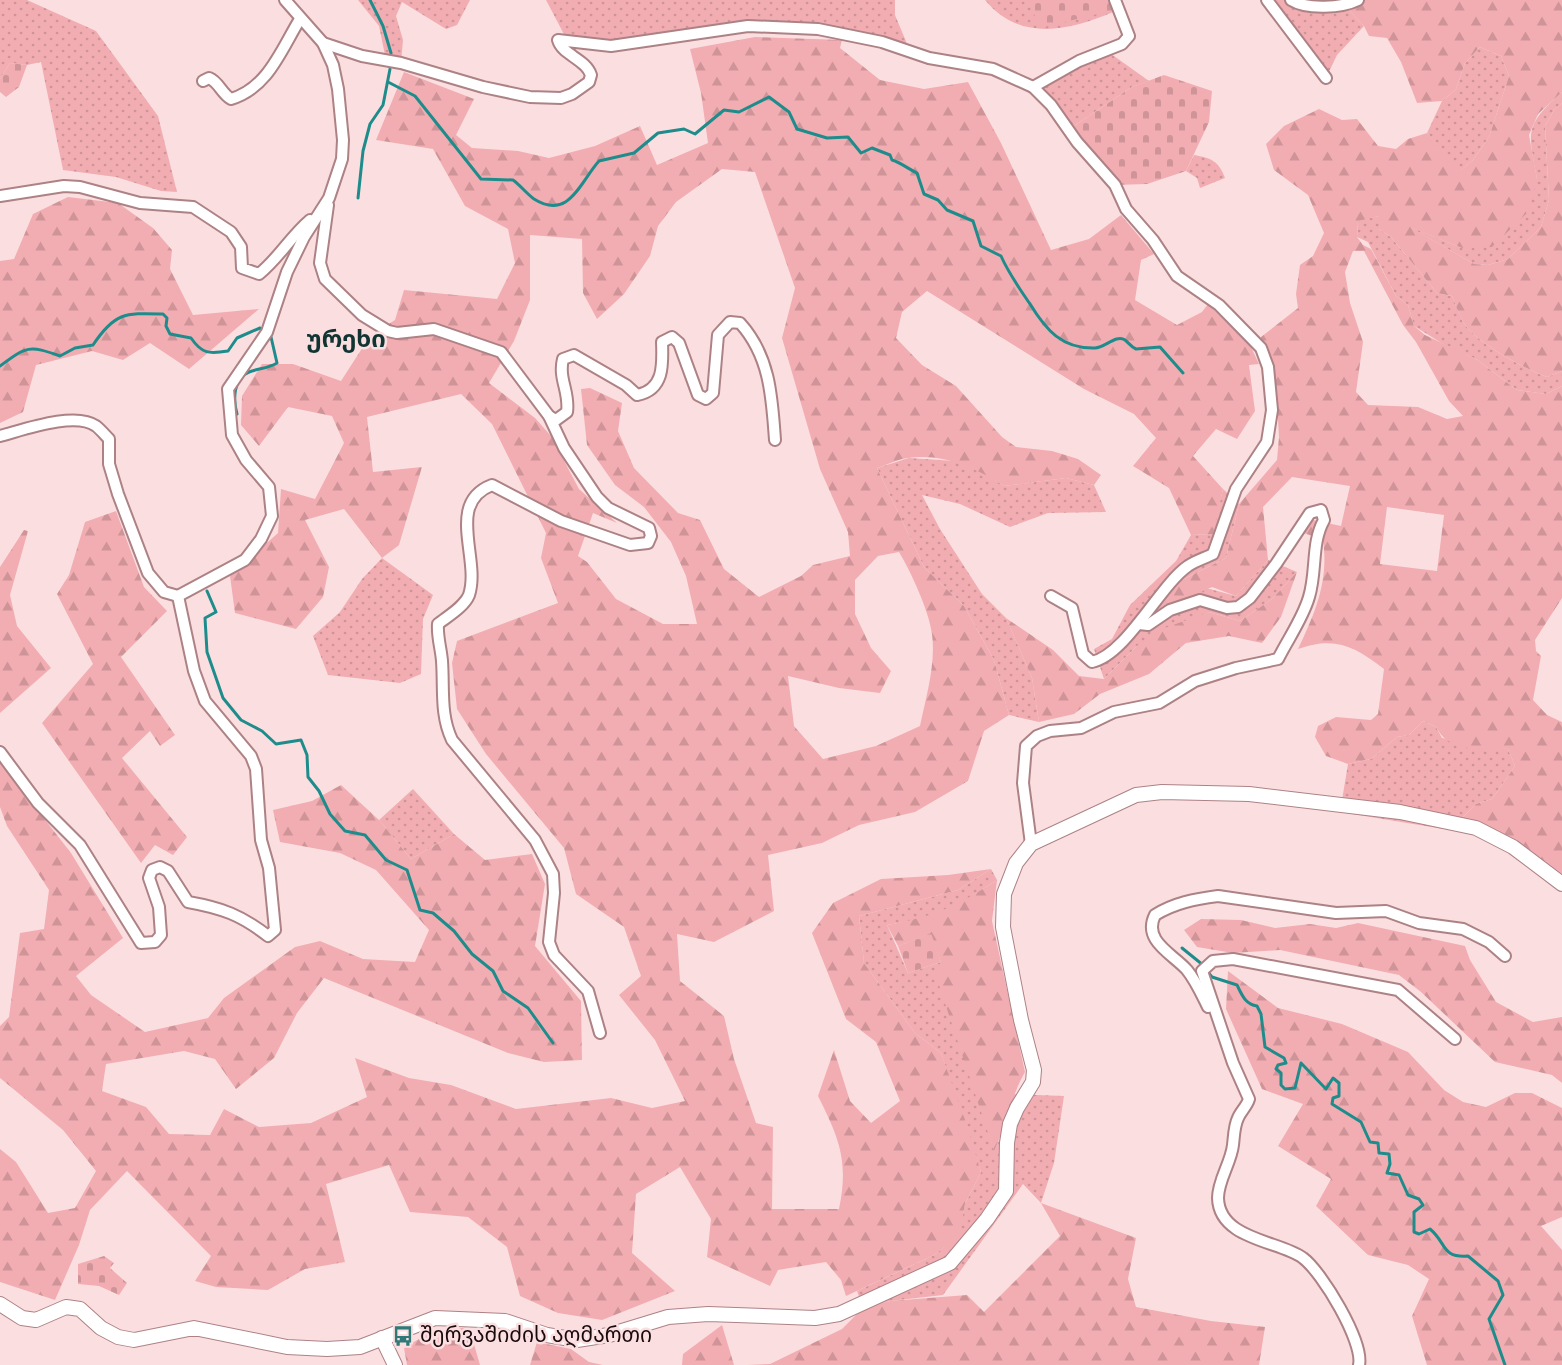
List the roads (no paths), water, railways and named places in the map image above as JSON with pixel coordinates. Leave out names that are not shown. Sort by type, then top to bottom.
[{"type":"street","points":[[0,435],[75,420],[95,425],[108,439],[109,464],[148,573],[164,592],[178,596],[245,560],[261,539],[272,516],[269,487],[246,460],[231,435],[228,389],[267,332],[287,272],[304,237],[328,198],[342,159],[343,140],[333,65],[322,42],[285,0]]},
{"type":"street","points":[[1033,87],[1078,61],[1122,44],[1129,36],[1115,0]]},
{"type":"street","points":[[1267,0],[1326,78]]},
{"type":"street","points":[[1291,0],[1300,6],[1314,6],[1344,5],[1358,0]]},
{"type":"street","points":[[203,81],[209,78],[215,80],[224,95],[231,99],[254,90],[271,68],[300,19]]},
{"type":"street","points":[[322,42],[362,56],[401,63],[483,87],[530,97],[561,98],[583,87],[591,75],[589,68],[564,50],[558,40],[611,46],[748,26],[818,29],[873,40],[929,58],[993,69],[1033,87],[1051,105],[1077,142],[1115,185],[1126,209],[1153,240],[1177,276],[1219,304],[1261,348],[1268,367],[1272,410],[1267,442],[1236,489],[1213,554],[1186,567],[1139,624],[1101,660],[1092,662],[1083,654],[1072,608],[1051,596]]},
{"type":"street","points":[[0,196],[72,186],[140,203],[193,207],[231,232],[241,247],[242,268],[259,274],[274,262],[292,235],[321,211]]},
{"type":"street","points":[[328,198],[320,263],[325,279],[362,315],[388,331],[397,333],[434,329],[501,352],[549,416],[564,448],[597,497],[608,508],[649,528],[651,536],[648,543],[630,545],[561,521],[492,485],[477,491],[471,501],[467,529],[471,561],[469,595],[438,624],[437,637],[441,658],[442,707],[445,726],[452,740],[528,830],[546,858],[553,874],[554,893],[549,942],[554,955],[588,991],[600,1033]]},
{"type":"street","points":[[549,416],[556,420],[567,412],[568,402],[560,372],[563,358],[574,355],[626,385],[637,395],[649,393],[658,382],[663,364],[662,342],[672,337],[679,343],[698,394],[706,399],[713,393],[717,335],[730,322],[740,323],[752,336],[765,365],[771,389],[775,440]]},
{"type":"street","points":[[1030,844],[1023,783],[1026,746],[1036,736],[1050,730],[1081,728],[1114,712],[1159,704],[1195,681],[1236,668],[1278,659],[1309,598],[1317,563],[1316,534],[1324,520],[1321,510],[1310,513],[1250,598],[1238,607],[1227,608],[1200,600],[1170,610],[1148,625],[1139,624]]},
{"type":"street","points":[[0,752],[38,803],[80,845],[141,944],[155,942],[161,935],[159,907],[149,878],[152,870],[160,867],[168,871],[188,902],[223,908],[251,923],[268,936],[275,930],[269,868],[261,840],[256,769],[251,756],[205,701],[194,670],[178,596]]},
{"type":"street","points":[[0,1304],[22,1318],[36,1320],[66,1307],[80,1309],[101,1328],[118,1337],[134,1340],[194,1328],[249,1341],[297,1347],[347,1348],[382,1338],[435,1318],[505,1321],[547,1335],[577,1340],[609,1335],[668,1317],[708,1314],[823,1317],[840,1314],[950,1263],[987,1219],[1006,1191],[1007,1143],[1010,1124],[1033,1082],[1034,1070],[1021,1020],[1003,927],[1004,894],[1016,863],[1030,844],[1136,795],[1162,792],[1249,794],[1400,812],[1476,828],[1513,847],[1562,884]]},
{"type":"street","points":[[1227,1045],[1188,971],[1153,937],[1153,920],[1165,909],[1218,896],[1336,913],[1386,911],[1419,923],[1464,929],[1489,942],[1505,956]]},
{"type":"street","points":[[1359,1365],[1360,1350],[1325,1284],[1305,1259],[1295,1253],[1252,1238],[1239,1230],[1220,1209],[1220,1189],[1233,1149],[1237,1120],[1249,1099],[1227,1045],[1202,970],[1213,961],[1233,959],[1398,990],[1455,1039]]},
{"type":"street","points":[[382,1338],[395,1365]]},
{"type":"waterway","points":[[370,0],[383,26],[391,53]]},
{"type":"waterway","points":[[358,198],[363,151],[370,124],[383,105],[390,69]]},
{"type":"waterway","points":[[388,82],[415,96],[481,179],[513,180],[534,199],[546,205],[565,202],[579,188],[599,161],[634,153],[658,133],[684,129],[695,134],[724,110],[739,112],[769,97],[789,112],[797,129],[827,138],[848,137],[861,153],[872,148],[890,155],[892,160],[917,173],[924,194],[938,200],[947,210],[973,221],[981,246],[1001,256],[1042,322],[1056,336],[1073,345],[1083,347],[1095,348],[1118,339],[1125,340],[1136,349],[1160,347],[1183,373]]},
{"type":"waterway","points":[[0,366],[16,354],[28,349],[41,350],[60,356],[75,348],[93,345],[115,320],[130,315],[163,314],[167,318],[166,326],[170,334],[191,338],[207,352],[228,351],[237,338],[260,328],[271,337],[277,363],[249,372],[240,379],[235,396],[237,414]]},
{"type":"waterway","points":[[207,591],[216,612],[205,618],[207,652],[223,698],[241,720],[262,731],[276,744],[301,740],[307,755],[308,777],[319,791],[330,814],[345,831],[365,835],[386,860],[407,870],[420,910],[433,913],[454,931],[472,954],[493,971],[503,991],[528,1008],[553,1043]]},
{"type":"waterway","points":[[1182,948],[1203,965]]},
{"type":"waterway","points":[[1207,971],[1212,977],[1237,985],[1242,996],[1257,1006],[1261,1014],[1265,1047],[1284,1058],[1286,1063],[1278,1065],[1276,1069],[1281,1073],[1281,1085],[1285,1089],[1295,1088],[1301,1063],[1326,1089],[1333,1078],[1339,1083],[1339,1096],[1333,1098],[1332,1104],[1361,1122],[1370,1142],[1378,1143],[1379,1153],[1389,1154],[1390,1164],[1387,1173],[1399,1175],[1408,1195],[1419,1199],[1423,1205],[1414,1212],[1414,1232],[1419,1234],[1430,1229],[1449,1252],[1453,1255],[1468,1256],[1498,1281],[1503,1295],[1489,1319],[1505,1365]]},
{"type":"place","name":"შერვაშიძის აღმართი","points":[[403,1336]]},
{"type":"district","name":"ურეხი","points":[[346,340]]}]
